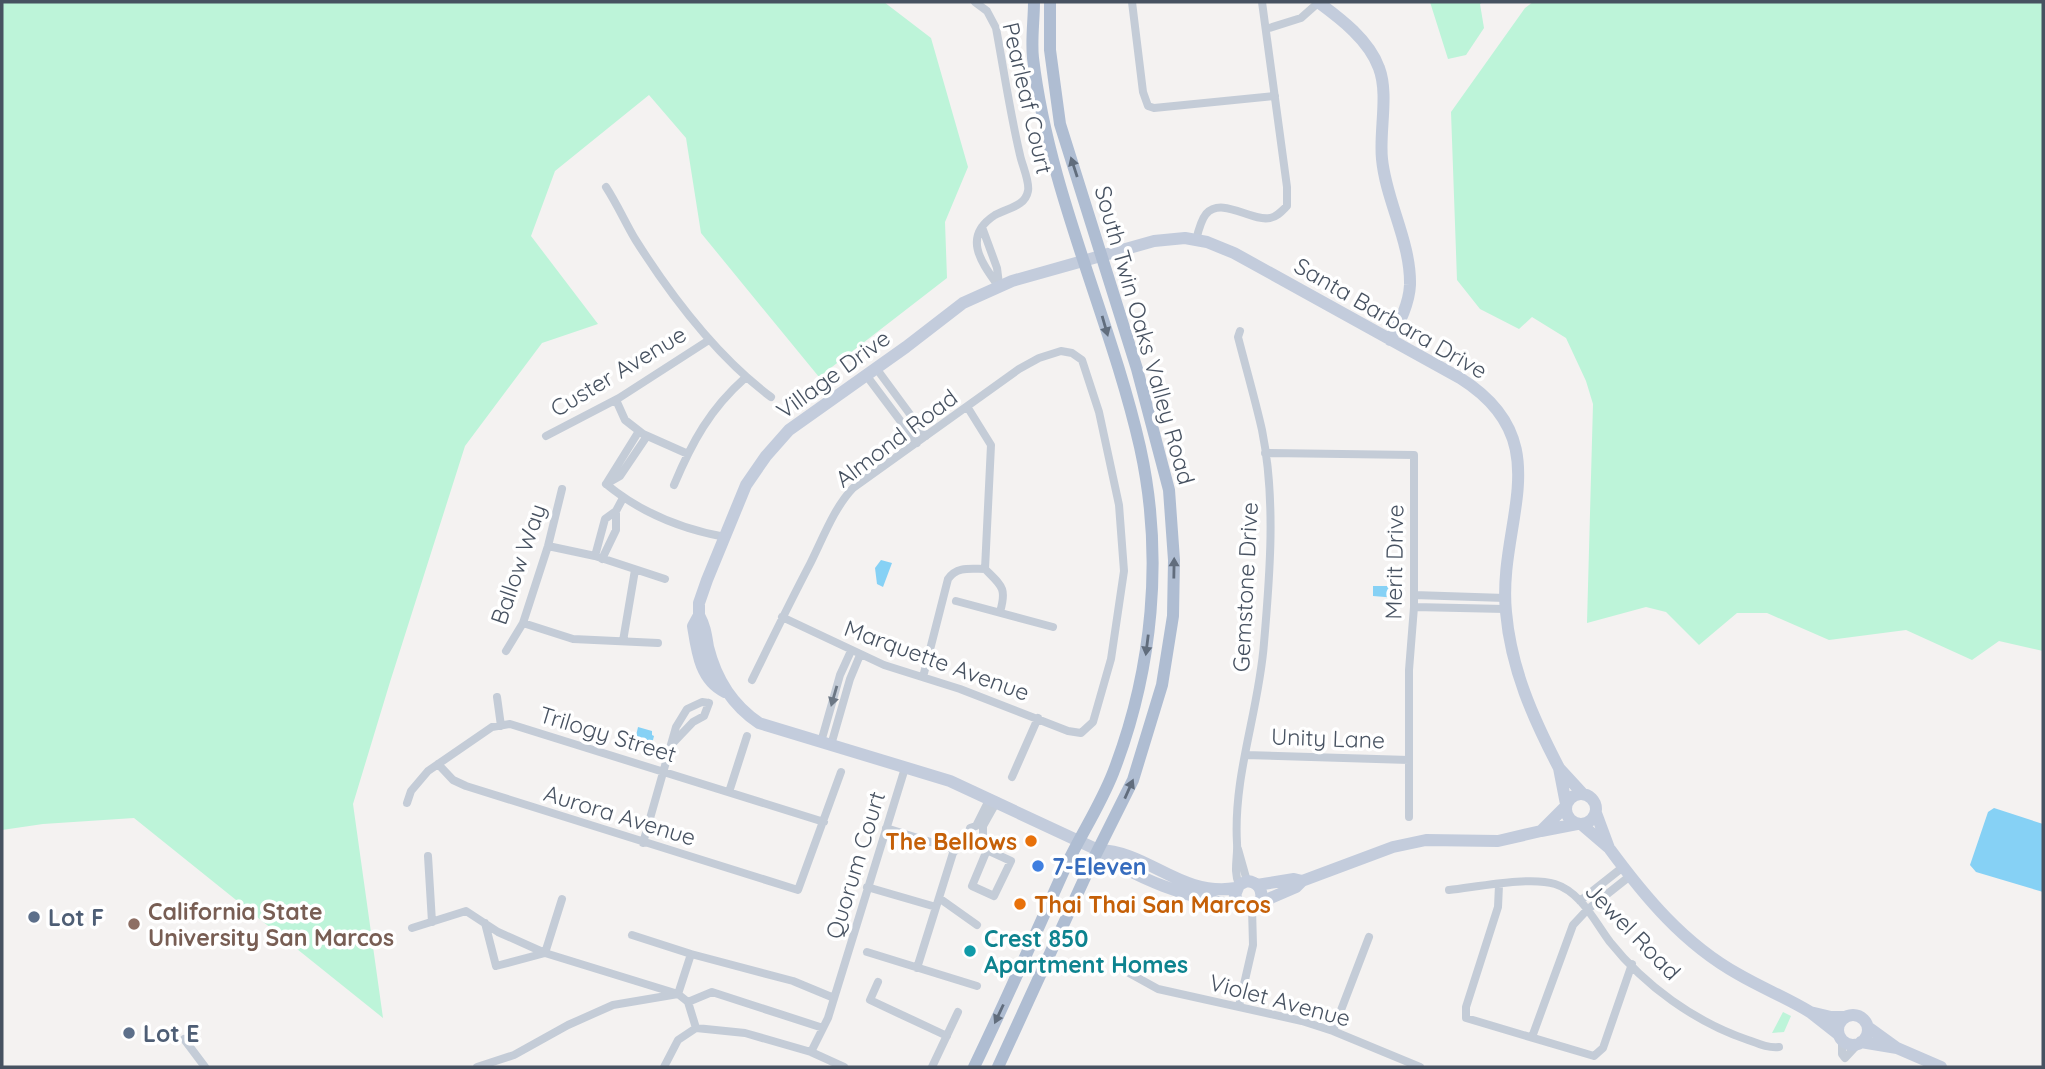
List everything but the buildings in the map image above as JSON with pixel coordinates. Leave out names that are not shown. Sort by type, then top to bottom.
[{"type":"main road","name":"South Twin Oaks Valley Road","points":[[974,1067],[1078,841],[1113,773],[1142,676],[1151,613],[1153,561],[1148,495],[1140,446],[1085,260],[1054,170],[1033,56],[1034,2]]},
{"type":"main road","name":"South Twin Oaks Valley Road","points":[[998,1067],[1133,780],[1162,685],[1173,615],[1174,560],[1169,490],[1158,442],[1103,255],[1060,124],[1051,50],[1049,2]]},
{"type":"street","name":"Pearleaf Court","points":[[975,2],[988,11],[996,29],[1019,153],[1029,188],[1026,198],[1011,210],[996,215],[982,227]]},
{"type":"street","points":[[1132,2],[1144,101],[1148,106],[1154,108],[1275,96]]},
{"type":"street","points":[[1196,240],[1206,215],[1212,209],[1224,208],[1269,219],[1287,206],[1262,2]]},
{"type":"street","points":[[1266,29],[1301,18],[1319,2],[1358,37],[1379,68],[1383,84],[1382,162],[1399,227],[1410,285],[1407,303],[1390,340]]},
{"type":"street","points":[[606,187],[635,238],[709,340],[745,378],[771,397]]},
{"type":"street","points":[[982,227],[997,268],[999,287]]},
{"type":"street","points":[[982,227],[975,244],[982,262],[999,287]]},
{"type":"street","name":"Santa Barbara Drive","points":[[1085,260],[1162,239],[1196,240],[1234,253],[1473,386],[1496,407],[1515,446],[1520,471],[1519,494],[1507,557],[1505,603],[1513,657],[1521,688],[1559,768],[1566,805]]},
{"type":"street","points":[[979,254],[989,249]]},
{"type":"street","name":"Village Drive","points":[[1085,260],[999,287],[963,303],[789,430],[766,456],[746,485],[707,580],[699,603],[699,615],[693,626],[697,651],[712,685],[725,692],[742,712],[759,723],[950,781],[993,799],[1098,850],[1110,860],[1185,895],[1216,903],[1250,905],[1296,887],[1302,881],[1393,848],[1426,840],[1498,841],[1579,824]]},
{"type":"street","name":"Gemstone Drive","points":[[1240,331],[1238,337],[1265,453],[1270,542],[1266,621],[1258,695],[1245,755],[1235,823],[1245,885]]},
{"type":"street","name":"Custer Avenue","points":[[546,436],[616,400],[709,340]]},
{"type":"street","name":"Almond Road","points":[[752,680],[844,498],[853,488],[1019,369],[1061,351],[1072,353],[1082,360],[1099,412],[1119,505],[1124,571],[1111,659],[1093,722],[1081,733]]},
{"type":"street","points":[[871,371],[926,436]]},
{"type":"street","points":[[871,371],[917,443]]},
{"type":"street","points":[[674,485],[706,419],[745,378]]},
{"type":"street","points":[[616,400],[625,420],[643,434],[688,454]]},
{"type":"street","points":[[968,408],[991,444],[985,569],[1003,589],[1005,595],[1000,612]]},
{"type":"street","points":[[643,434],[630,456],[617,463],[606,484],[623,498],[694,531],[725,537]]},
{"type":"street","name":"Merit Drive","points":[[1265,453],[1414,455],[1409,817]]},
{"type":"street","name":"Ballow Way","points":[[506,651],[523,622],[548,546],[562,489]]},
{"type":"street","points":[[598,557],[615,530],[616,511],[623,498]]},
{"type":"street","points":[[598,557],[600,534],[605,519],[616,511]]},
{"type":"street","points":[[600,534],[611,538]]},
{"type":"street","points":[[548,546],[598,557],[665,579]]},
{"type":"street","points":[[923,677],[948,579],[953,572],[964,569],[985,569]]},
{"type":"street","points":[[623,641],[635,570]]},
{"type":"street","points":[[1414,595],[1505,603]]},
{"type":"street","points":[[1438,596],[1438,608]]},
{"type":"street","points":[[956,601],[1053,627]]},
{"type":"street","points":[[1414,607],[1505,603]]},
{"type":"street","name":"Marquette Avenue","points":[[782,617],[860,656],[1068,731],[1081,733]]},
{"type":"street","points":[[523,622],[573,639],[658,643]]},
{"type":"street","points":[[826,743],[840,675],[851,651]]},
{"type":"street","points":[[826,743],[860,656]]},
{"type":"street","points":[[672,744],[693,722],[704,716],[709,703],[725,692]]},
{"type":"street","points":[[407,803],[411,791],[428,771],[492,727],[501,726],[497,696]]},
{"type":"street","points":[[643,843],[672,744],[671,737],[687,709],[702,702],[709,703]]},
{"type":"street","points":[[684,715],[693,722]]},
{"type":"street","points":[[1012,777],[1038,718]]},
{"type":"street","name":"Trilogy Street","points":[[501,726],[510,724],[824,822]]},
{"type":"street","points":[[729,792],[747,736]]},
{"type":"street","name":"Unity Lane","points":[[1245,755],[1409,760]]},
{"type":"street","name":"Aurora Avenue","points":[[438,764],[453,780],[466,786],[798,890],[824,822]]},
{"type":"street","name":"Quorum Court","points":[[811,1052],[823,1028],[842,974],[905,768]]},
{"type":"street","name":"Santa Barbara Drive","points":[[1559,768],[1582,793]]},
{"type":"street","points":[[824,822],[841,772]]},
{"type":"street","points":[[1541,831],[1573,795],[1582,793],[1594,800],[1609,848],[1657,909],[1698,947],[1739,975],[1810,1012],[1848,1044],[1897,1048]]},
{"type":"street","points":[[917,968],[956,850],[967,839],[970,828],[976,826],[993,799]]},
{"type":"street","points":[[978,843],[983,837],[982,825],[993,799]]},
{"type":"street","points":[[1566,805],[1567,816],[1609,848]]},
{"type":"street","points":[[1579,824],[1590,821],[1596,813]]},
{"type":"street","points":[[886,828],[956,850]]},
{"type":"street","points":[[967,839],[1011,860],[994,896],[972,886],[987,850]]},
{"type":"street","name":"Village Drive","points":[[1098,850],[1114,850],[1198,888],[1214,891],[1294,879],[1302,881]]},
{"type":"street","points":[[428,856],[432,922]]},
{"type":"street","points":[[1580,901],[1595,889],[1626,872]]},
{"type":"street","points":[[1532,1037],[1577,919],[1602,898],[1626,872]]},
{"type":"street","name":"Jewel Road","points":[[1449,890],[1535,881],[1556,884],[1580,901],[1611,943],[1647,980],[1685,1010],[1737,1036],[1771,1048],[1779,1047]]},
{"type":"street","points":[[1245,885],[1262,895],[1250,905],[1235,899],[1245,885]]},
{"type":"street","points":[[1499,885],[1498,907],[1466,1007],[1466,1018],[1594,1056],[1603,1048],[1632,964]]},
{"type":"street","points":[[867,887],[936,908]]},
{"type":"street","points":[[1595,889],[1602,898]]},
{"type":"street","points":[[939,898],[977,925]]},
{"type":"street","points":[[545,953],[562,899]]},
{"type":"street","points":[[1238,1006],[1253,945],[1250,905]]},
{"type":"street","points":[[412,928],[466,911],[498,932],[545,953],[678,994],[688,1002],[696,1028]]},
{"type":"street","points":[[485,923],[496,966],[545,953]]},
{"type":"street","points":[[632,935],[793,981],[834,998]]},
{"type":"street","points":[[1333,1031],[1369,937]]},
{"type":"street","points":[[867,952],[977,986]]},
{"type":"street","points":[[678,994],[691,954]]},
{"type":"street","name":"Violet Avenue","points":[[1129,973],[1158,989],[1238,1006],[1333,1031],[1420,1067]]},
{"type":"street","points":[[878,982],[870,1000],[947,1036]]},
{"type":"street","points":[[688,1002],[712,992],[823,1028]]},
{"type":"street","points":[[477,1067],[514,1055],[568,1025],[613,1005],[678,994]]},
{"type":"street","points":[[932,1067],[958,1012]]},
{"type":"street","points":[[1810,1012],[1831,1017],[1859,1016],[1868,1027],[1897,1048],[1941,1067]]},
{"type":"street","points":[[1844,1017],[1838,1024],[1844,1063]]},
{"type":"street","points":[[1844,1063],[1866,1037],[1868,1027]]},
{"type":"street","points":[[664,1067],[678,1040],[696,1028],[745,1033],[811,1052],[844,1067]]},
{"type":"street","points":[[184,1039],[205,1067]]},
{"type":"green space","points":[[2,2],[884,2],[931,38],[968,167],[945,222],[947,278],[819,377],[701,233],[686,138],[649,95],[555,171],[531,236],[598,324],[542,343],[465,446],[390,682],[353,804],[383,1018],[134,818],[43,824],[2,830]]},
{"type":"green space","points":[[1430,2],[1483,2],[1480,4],[1484,28],[1466,55],[1448,59]]},
{"type":"green space","points":[[1533,2],[2043,2],[2043,651],[1999,641],[1972,660],[1906,630],[1829,640],[1767,613],[1737,613],[1699,645],[1666,612],[1646,607],[1587,623],[1593,404],[1586,381],[1566,338],[1532,317],[1519,329],[1480,309],[1457,280],[1451,112],[1525,8]]},
{"type":"green space","points":[[1783,1012],[1791,1016],[1784,1032],[1772,1033]]},
{"type":"water","points":[[881,560],[892,563],[883,587],[877,584],[875,568]]},
{"type":"water","points":[[1373,586],[1398,586],[1397,598],[1373,596]]},
{"type":"water","points":[[638,727],[652,731],[652,744],[638,740]]},
{"type":"water","points":[[1994,808],[2043,824],[2043,892],[1976,872],[1970,865],[1988,812]]},
{"type":"place","name":"The Bellows","points":[[1031,841]]},
{"type":"place","name":"7-Eleven","points":[[1038,866]]},
{"type":"place","name":"Thai Thai San Marcos","points":[[1020,904]]},
{"type":"place","name":"Lot F","points":[[34,917]]},
{"type":"place","name":"California State University San Marcos","points":[[134,924]]},
{"type":"place","name":"Crest 850 Apartment Homes","points":[[970,951]]},
{"type":"place","name":"Lot E","points":[[129,1033]]}]
